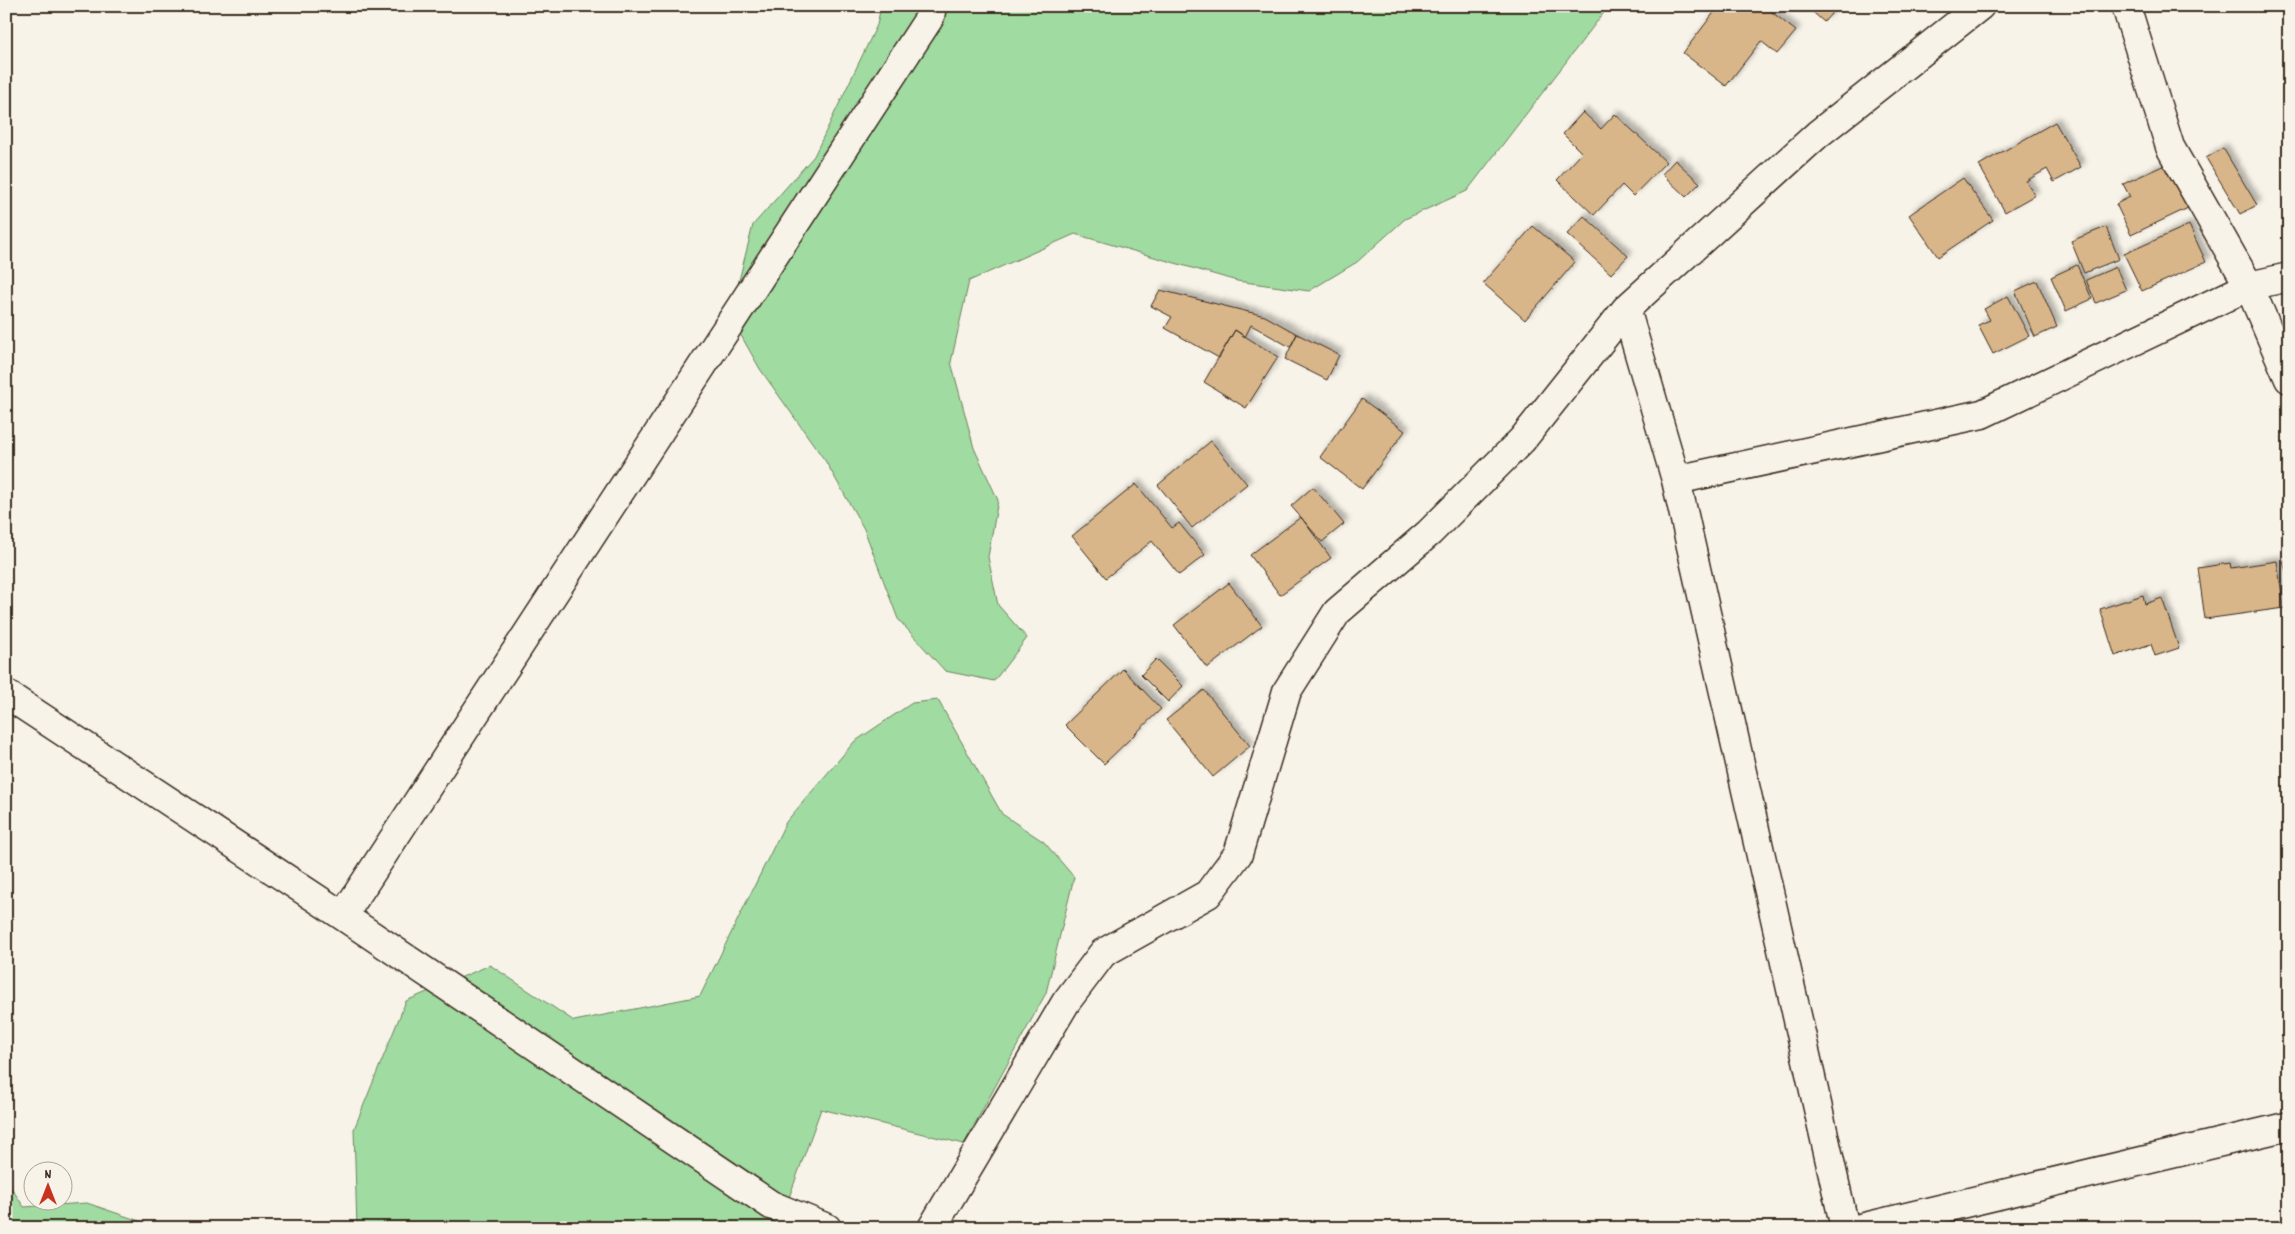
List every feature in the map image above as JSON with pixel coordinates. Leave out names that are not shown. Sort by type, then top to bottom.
[{"type":"street","points":[[343,916],[930,17],[932,6]]},
{"type":"street","points":[[932,1228],[1066,1002],[1103,954],[1208,894],[1238,854],[1287,692],[1337,612],[1429,533],[1522,440],[1626,309],[1818,134],[1980,6]]},
{"type":"street","points":[[2126,6],[2170,147],[2249,286],[2289,379]]},
{"type":"street","points":[[1676,480],[1982,414],[2249,286],[2289,277]]},
{"type":"street","points":[[1626,309],[1676,480],[1845,1228]]},
{"type":"street","points":[[6,694],[343,916],[771,1205],[828,1228]]},
{"type":"street","points":[[1860,1228],[2289,1126]]},
{"type":"green space","points":[[881,6],[1609,6],[1467,191],[1405,219],[1357,262],[1309,291],[1237,281],[1075,234],[969,281],[951,362],[974,448],[998,500],[988,557],[998,605],[1027,638],[994,681],[945,671],[898,619],[864,529],[826,462],[760,369],[730,316],[753,225],[814,156],[877,25]]},
{"type":"green space","points":[[938,700],[1002,814],[1044,842],[1074,877],[1046,993],[964,1144],[821,1109],[778,1228],[357,1228],[354,1129],[406,1001],[490,965],[574,1021],[700,996],[786,822],[854,742],[912,703]]},
{"type":"green space","points":[[6,1180],[22,1204],[22,1212],[72,1212],[72,1204],[87,1203],[160,1228],[6,1228]]},
{"type":"building","points":[[1719,6],[1764,6],[1796,31],[1777,54],[1761,41],[1726,86],[1683,53]]},
{"type":"building","points":[[1806,6],[1838,6],[1824,22]]},
{"type":"building","points":[[1583,112],[1601,129],[1615,114],[1666,162],[1633,196],[1622,185],[1594,215],[1557,180],[1582,153],[1563,134]]},
{"type":"building","points":[[2055,122],[2081,167],[2054,182],[2047,169],[2026,181],[2035,195],[2005,212],[1979,165]]},
{"type":"building","points":[[2223,148],[2257,205],[2240,214],[2206,158]]},
{"type":"building","points":[[1675,160],[1700,183],[1686,197],[1662,174]]},
{"type":"building","points":[[2167,164],[2188,208],[2131,235],[2116,204],[2130,197],[2123,184]]},
{"type":"building","points":[[1963,178],[1993,220],[1938,257],[1909,215]]},
{"type":"building","points":[[1584,216],[1628,256],[1611,274],[1567,234]]},
{"type":"building","points":[[2189,225],[2206,262],[2142,291],[2124,254]]},
{"type":"building","points":[[1533,226],[1575,262],[1525,320],[1483,283]]},
{"type":"building","points":[[2106,227],[2119,259],[2084,273],[2071,241]]},
{"type":"building","points":[[2077,265],[2092,299],[2066,311],[2051,277]]},
{"type":"building","points":[[2116,267],[2126,290],[2096,303],[2086,280]]},
{"type":"building","points":[[2037,281],[2057,327],[2035,337],[2015,291]]},
{"type":"building","points":[[1160,290],[1265,316],[1297,334],[1290,347],[1251,325],[1245,337],[1235,330],[1219,358],[1165,328],[1172,317],[1151,306]]},
{"type":"building","points":[[2008,296],[2029,336],[1993,354],[1978,325],[1990,320],[1984,309]]},
{"type":"building","points":[[1235,330],[1278,357],[1246,408],[1204,382]]},
{"type":"building","points":[[1297,334],[1339,355],[1327,380],[1285,359]]},
{"type":"building","points":[[1362,399],[1405,431],[1362,489],[1320,457]]},
{"type":"building","points":[[1211,441],[1247,484],[1192,528],[1158,485]]},
{"type":"building","points":[[1136,484],[1172,528],[1179,523],[1205,555],[1179,575],[1152,541],[1106,578],[1072,536]]},
{"type":"building","points":[[1313,487],[1344,524],[1322,542],[1291,506]]},
{"type":"building","points":[[1301,517],[1331,558],[1280,595],[1250,555]]},
{"type":"building","points":[[2289,560],[2289,584],[2283,561]]},
{"type":"building","points":[[2277,561],[2284,608],[2205,619],[2198,568],[2230,563],[2231,568]]},
{"type":"building","points":[[1229,583],[1262,626],[1207,668],[1174,625]]},
{"type":"building","points":[[2143,595],[2145,604],[2162,598],[2179,648],[2155,656],[2151,644],[2115,656],[2100,609]]},
{"type":"building","points":[[1156,659],[1183,686],[1168,702],[1141,675]]},
{"type":"building","points":[[1123,669],[1161,709],[1104,764],[1065,725]]},
{"type":"building","points":[[1204,690],[1250,746],[1213,777],[1166,720]]}]
